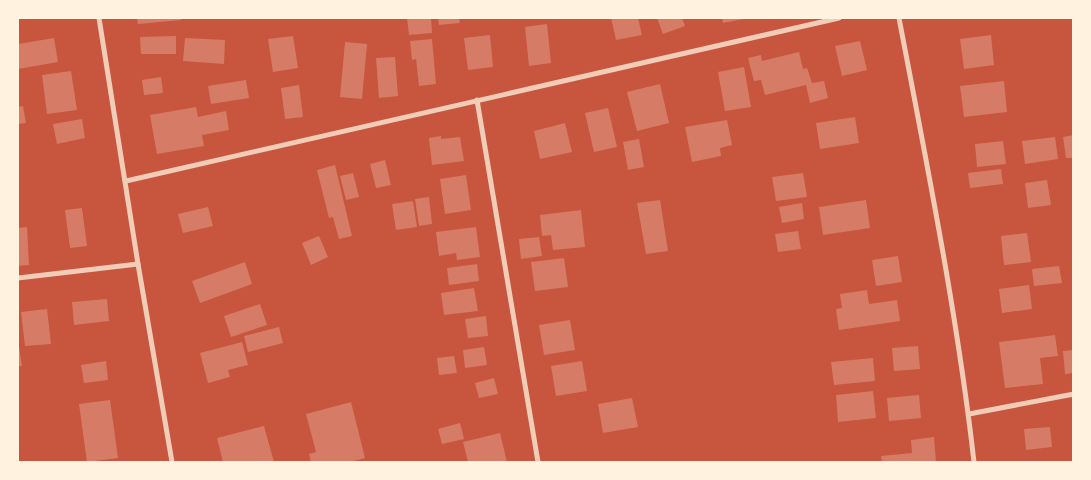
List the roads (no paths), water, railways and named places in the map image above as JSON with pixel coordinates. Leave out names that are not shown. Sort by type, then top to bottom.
[{"type":"street","points":[[99,18],[172,462]]},
{"type":"street","points":[[126,181],[840,18]]},
{"type":"street","points":[[899,18],[942,243],[974,462]]},
{"type":"street","points":[[477,100],[538,462]]},
{"type":"street","points":[[18,278],[138,264]]},
{"type":"street","points":[[968,414],[1074,394]]}]
